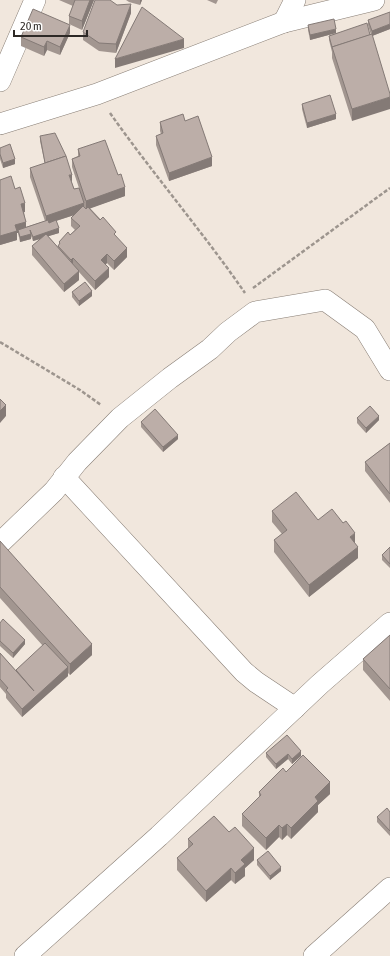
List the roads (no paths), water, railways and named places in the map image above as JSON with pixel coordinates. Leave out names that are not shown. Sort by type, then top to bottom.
[{"type":"street","points":[[0,81],[35,0]]},
{"type":"street","points":[[284,22],[295,0]]},
{"type":"street","points":[[0,124],[97,94],[284,22],[374,0]]},
{"type":"street","points":[[0,543],[54,490],[76,462],[120,418],[170,378],[210,349],[228,332],[255,312],[325,300],[365,329],[390,370]]},
{"type":"street","points":[[64,477],[244,672],[256,682],[295,708]]},
{"type":"street","points":[[25,956],[159,836],[320,684],[390,624]]},
{"type":"street","points":[[314,956],[390,888]]}]
